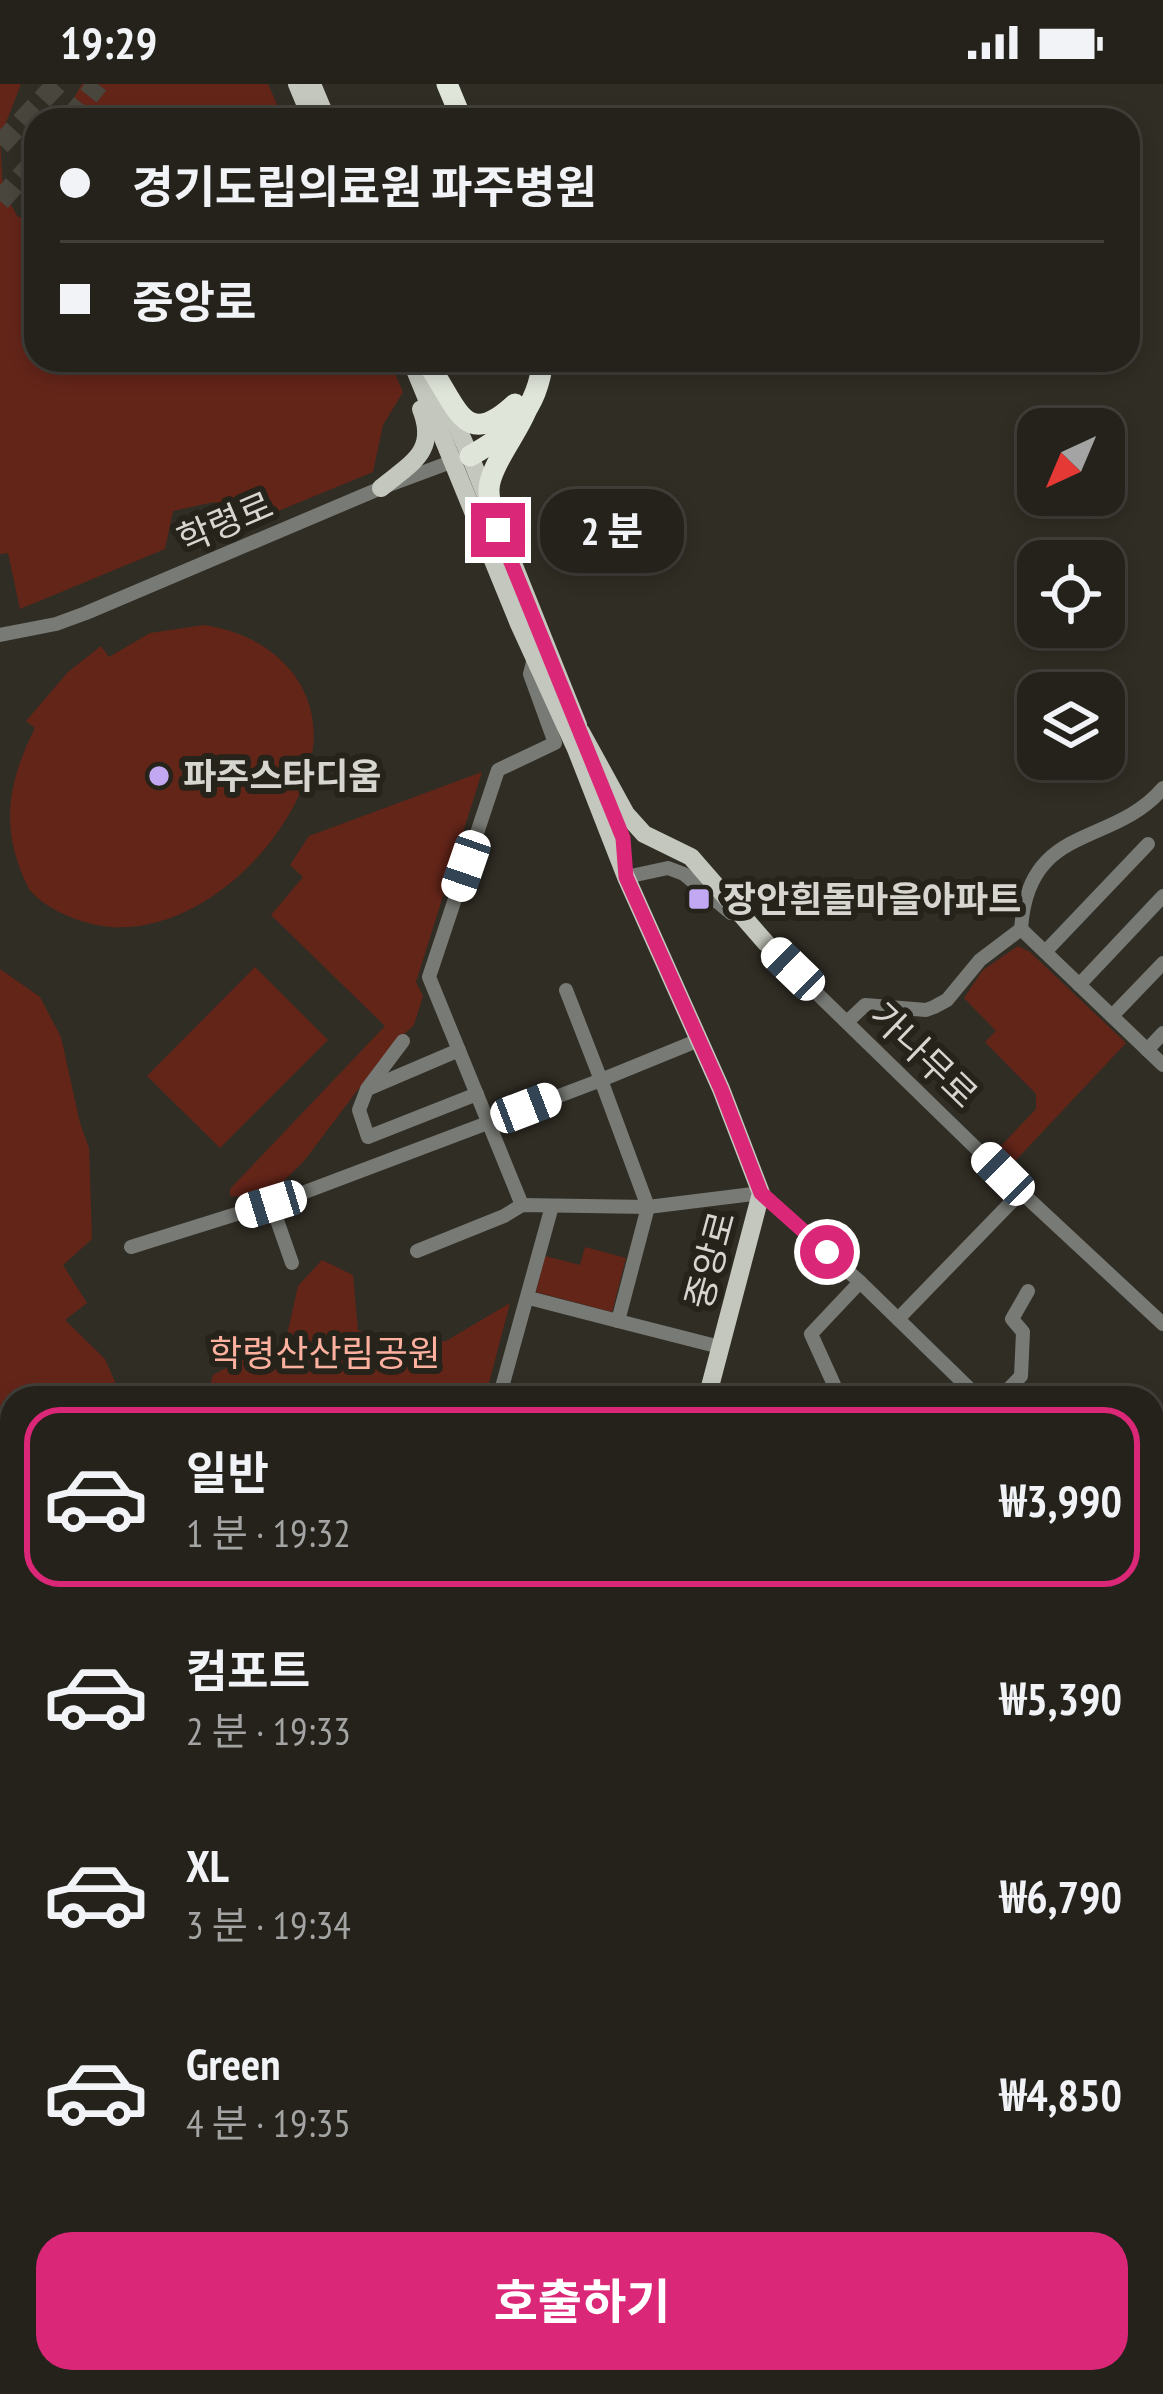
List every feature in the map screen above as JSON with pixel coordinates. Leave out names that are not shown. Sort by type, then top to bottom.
[{"type":"highway","points":[[430,372],[471,424],[488,425],[521,408]]},
{"type":"highway","points":[[498,530],[490,501],[490,476],[519,429],[528,372]]},
{"type":"highway","points":[[462,459],[536,392],[540,372]]},
{"type":"main road","points":[[382,488],[422,454],[428,443],[425,417],[406,372]]},
{"type":"main road","name":"중앙로","points":[[427,372],[534,658],[761,1193],[710,1386]]},
{"type":"main road","name":"중앙로","points":[[462,459],[498,530],[623,838],[626,877]]},
{"type":"main road","points":[[580,732],[626,814],[644,834],[692,857],[766,943]]},
{"type":"street","name":"학령로","points":[[0,635],[86,613],[462,459]]},
{"type":"street","points":[[522,1205],[430,976],[498,770],[555,743],[530,674],[534,658]]},
{"type":"street","points":[[1163,788],[1151,802],[1070,842],[1045,863],[1022,911],[1021,929],[1163,1065]]},
{"type":"street","points":[[1045,952],[1148,844]]},
{"type":"street","name":"가나무로","points":[[626,877],[668,868],[685,874],[766,943],[1021,1192],[1161,1316]]},
{"type":"street","points":[[1079,985],[1163,896]]},
{"type":"street","points":[[847,1022],[865,1005],[934,1007],[947,1000],[980,960],[1021,929]]},
{"type":"street","points":[[1112,1016],[1163,963]]},
{"type":"street","points":[[566,990],[648,1207],[618,1321]]},
{"type":"street","points":[[1147,1050],[1163,1033]]},
{"type":"street","points":[[131,1247],[271,1204],[699,1040]]},
{"type":"street","points":[[403,1041],[367,1089],[359,1110],[368,1137],[477,1094]]},
{"type":"street","points":[[367,1089],[459,1050]]},
{"type":"street","points":[[898,1318],[1021,1192]]},
{"type":"street","points":[[416,1251],[522,1205],[648,1207],[761,1193],[967,1386]]},
{"type":"street","points":[[271,1204],[292,1263]]},
{"type":"street","points":[[503,1386],[551,1206]]},
{"type":"street","points":[[835,1386],[811,1334],[860,1282]]},
{"type":"street","points":[[1011,1386],[1021,1376],[1024,1332],[1012,1319],[1028,1291]]},
{"type":"street","points":[[529,1298],[720,1346]]},
{"type":"green space","points":[[0,84],[21,84],[0,138]]},
{"type":"green space","points":[[82,84],[268,84],[279,108],[68,108]]},
{"type":"green space","points":[[0,139],[3,191],[18,217],[24,217],[24,372],[394,372],[403,392],[383,425],[373,472],[254,521],[214,502],[173,511],[165,549],[20,609],[8,553],[0,554]]},
{"type":"green space","name":"파주스타디움","points":[[204,625],[231,631],[277,656],[306,696],[313,720],[313,746],[294,806],[252,864],[193,908],[126,927],[92,924],[57,911],[29,889],[14,848],[13,789],[35,728],[26,721],[68,672],[101,646],[109,657],[150,633]]},
{"type":"green space","points":[[482,772],[416,982],[423,996],[414,1025],[391,1046],[304,1161],[265,1199],[230,1196],[230,1189],[385,1026],[271,915],[303,877],[290,865],[309,836]]},
{"type":"green space","points":[[1018,946],[1126,1043],[1015,1161],[1000,1147],[1036,1109],[1036,1094],[985,1042],[996,1031],[964,998],[983,970]]},
{"type":"green space","points":[[255,967],[328,1040],[220,1148],[147,1076]]},
{"type":"green space","name":"학령산산림공원","points":[[0,969],[40,997],[61,1037],[89,1148],[92,1239],[63,1265],[87,1303],[65,1320],[105,1359],[117,1386],[0,1386]]},
{"type":"green space","points":[[585,1247],[626,1258],[612,1312],[536,1292],[545,1256],[580,1265]]},
{"type":"green space","name":"학령산산림공원","points":[[322,1260],[353,1275],[358,1330],[386,1345],[446,1341],[510,1303],[488,1386],[210,1386],[213,1375],[253,1354],[279,1371],[298,1286]]},
{"type":"tunnel","points":[[35,108],[57,84]]},
{"type":"tunnel","points":[[79,108],[98,84]]},
{"type":"tunnel","points":[[0,145],[24,119]]},
{"type":"tunnel","points":[[0,201],[24,174]]},
{"type":"place","name":"파주스타디움","points":[[159,776]]},
{"type":"place","name":"장안흰돌마을아파트","points":[[699,899]]},
{"type":"route","points":[[498,530],[623,838],[626,877],[721,1089],[761,1193],[827,1252]]}]
